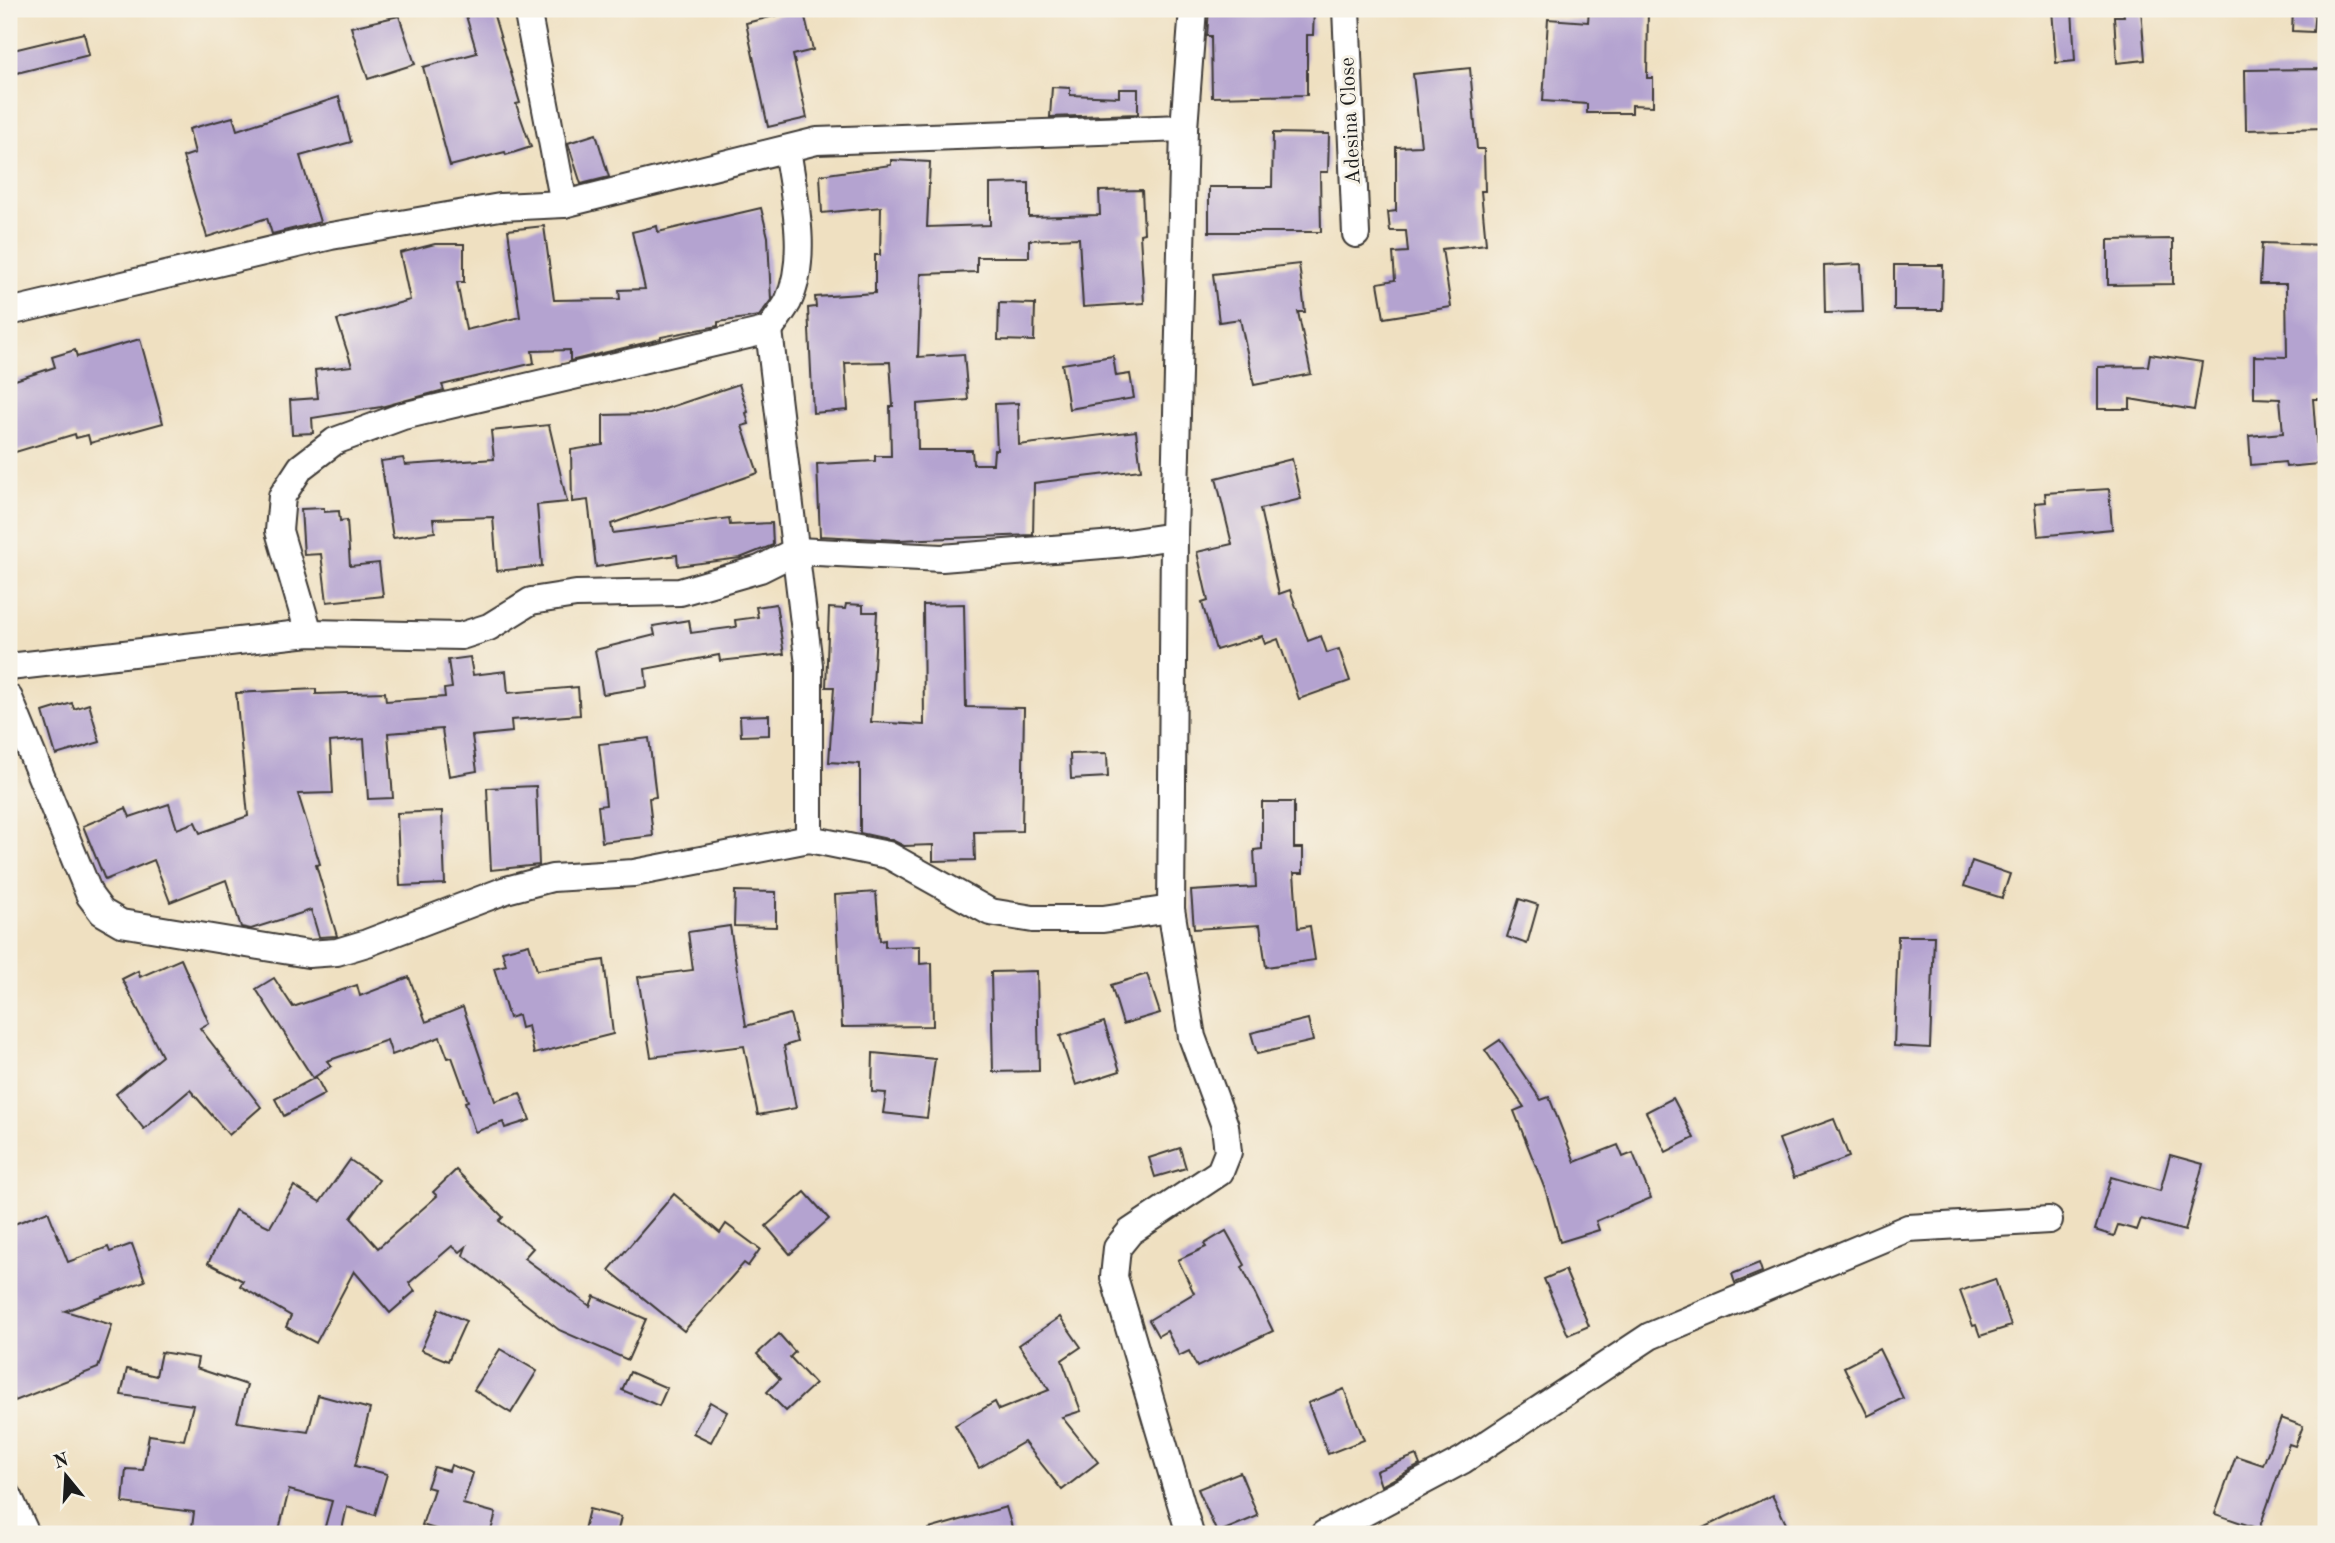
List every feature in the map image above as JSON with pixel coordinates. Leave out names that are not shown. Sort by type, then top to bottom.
[{"type":"street","points":[[527,9],[564,204]]},
{"type":"street","points":[[1190,1534],[1114,1277],[1117,1248],[1130,1232],[1220,1172],[1228,1152],[1225,1126],[1192,1037],[1171,909],[1174,536],[1184,128],[1193,9]]},
{"type":"street","name":"Adesina Close","points":[[1346,9],[1356,234]]},
{"type":"street","points":[[9,312],[331,236],[500,207],[564,204],[817,141],[1184,128]]},
{"type":"street","points":[[787,149],[797,214],[796,271],[788,301],[769,330],[809,665],[809,839]]},
{"type":"street","points":[[309,633],[279,531],[282,495],[300,467],[335,440],[403,416],[769,330]]},
{"type":"street","points":[[9,667],[309,633],[461,636],[489,627],[531,601],[576,594],[680,592],[760,569],[796,551],[942,558],[1127,543],[1174,536]]},
{"type":"street","points":[[9,698],[90,896],[102,912],[121,923],[308,954],[337,952],[506,890],[552,878],[634,873],[809,839],[888,855],[990,912],[1033,919],[1103,919],[1171,909]]},
{"type":"street","points":[[1324,1534],[1463,1460],[1650,1336],[1908,1228],[2049,1220]]},
{"type":"street","points":[[9,1497],[26,1534]]},
{"type":"building","points":[[464,9],[492,9],[520,103],[516,104],[531,147],[450,166],[423,67],[477,53]]},
{"type":"building","points":[[803,9],[813,50],[793,55],[807,118],[768,127],[746,23]]},
{"type":"building","points":[[1209,9],[1314,9],[1313,35],[1307,35],[1307,95],[1212,97],[1211,36],[1207,36]]},
{"type":"building","points":[[1589,9],[1648,9],[1647,78],[1653,78],[1653,106],[1632,105],[1632,113],[1587,113],[1587,104],[1543,101],[1548,19],[1588,22]]},
{"type":"building","points":[[2052,9],[2072,9],[2075,61],[2056,63]]},
{"type":"building","points":[[2123,9],[2141,9],[2145,60],[2117,63],[2114,16],[2124,16]]},
{"type":"building","points":[[2293,9],[2315,9],[2313,32],[2292,31]]},
{"type":"building","points":[[399,16],[415,64],[368,79],[351,27]]},
{"type":"building","points":[[84,33],[89,55],[9,75],[9,51]]},
{"type":"building","points":[[1470,68],[1477,149],[1484,149],[1485,191],[1481,191],[1486,244],[1442,249],[1451,307],[1384,318],[1378,283],[1395,280],[1393,253],[1408,252],[1406,231],[1390,231],[1388,212],[1396,211],[1396,147],[1421,146],[1413,74]]},
{"type":"building","points":[[2326,69],[2326,128],[2246,130],[2245,70]]},
{"type":"building","points":[[1052,87],[1070,88],[1070,95],[1119,97],[1119,89],[1138,89],[1138,114],[1050,117]]},
{"type":"building","points":[[339,97],[351,142],[300,156],[320,222],[272,234],[267,218],[207,237],[183,157],[195,153],[189,129],[233,117],[237,130]]},
{"type":"building","points":[[1273,133],[1329,134],[1328,172],[1320,172],[1321,232],[1209,232],[1209,187],[1272,187]]},
{"type":"building","points":[[596,134],[609,177],[581,184],[568,143]]},
{"type":"building","points":[[891,160],[930,162],[927,227],[990,225],[990,184],[1029,183],[1029,217],[1100,215],[1099,191],[1142,190],[1144,233],[1140,234],[1144,303],[1083,307],[1079,238],[1029,240],[1029,257],[977,257],[977,272],[921,274],[918,357],[964,354],[968,400],[917,404],[918,450],[972,450],[973,464],[993,464],[994,450],[997,450],[995,404],[1018,403],[1019,445],[1136,431],[1141,470],[1034,483],[1033,535],[898,540],[820,536],[817,464],[875,461],[875,456],[891,456],[890,406],[893,406],[890,362],[845,363],[848,410],[813,413],[808,308],[816,307],[815,297],[875,293],[875,255],[880,255],[881,207],[822,213],[820,175],[891,165]]},
{"type":"building","points":[[761,208],[768,237],[771,300],[759,316],[718,322],[718,326],[661,337],[570,361],[570,350],[532,351],[534,363],[442,385],[444,390],[381,407],[312,418],[313,433],[292,434],[290,400],[318,398],[315,370],[352,366],[337,320],[410,300],[400,253],[435,244],[464,244],[464,282],[457,282],[466,330],[520,317],[508,230],[544,226],[554,300],[620,299],[619,290],[645,289],[632,232],[657,226],[658,232]]},
{"type":"building","points":[[2173,239],[2173,284],[2108,285],[2108,240]]},
{"type":"building","points":[[2262,243],[2326,245],[2325,399],[2313,399],[2318,464],[2286,467],[2285,462],[2251,465],[2249,436],[2283,433],[2280,399],[2254,398],[2254,356],[2287,357],[2286,284],[2260,284]]},
{"type":"building","points":[[1299,264],[1305,312],[1298,312],[1311,374],[1254,385],[1240,319],[1219,322],[1213,274]]},
{"type":"building","points":[[1861,264],[1863,312],[1825,313],[1824,266]]},
{"type":"building","points":[[1894,265],[1943,265],[1942,310],[1894,310]]},
{"type":"building","points":[[999,303],[1035,304],[1034,341],[998,340]]},
{"type":"building","points":[[140,339],[163,423],[90,443],[88,435],[76,438],[75,434],[9,454],[9,382],[55,367],[52,357],[75,350],[77,357]]},
{"type":"building","points":[[2150,354],[2202,362],[2194,410],[2130,399],[2130,409],[2098,409],[2098,367],[2148,366]]},
{"type":"building","points":[[1113,356],[1116,376],[1130,374],[1134,398],[1069,409],[1062,364]]},
{"type":"building","points":[[739,384],[749,424],[742,426],[758,473],[611,524],[613,533],[729,518],[730,525],[772,523],[773,545],[740,558],[678,566],[677,555],[596,567],[588,500],[572,502],[571,450],[603,445],[603,415],[650,414]]},
{"type":"building","points":[[549,425],[567,502],[537,505],[542,566],[497,571],[493,517],[433,519],[435,532],[393,538],[381,461],[403,458],[405,465],[494,459],[491,431]]},
{"type":"building","points":[[1292,459],[1301,499],[1260,509],[1279,594],[1290,590],[1308,641],[1321,636],[1327,653],[1339,649],[1350,681],[1299,699],[1278,639],[1265,644],[1262,636],[1216,650],[1202,603],[1208,601],[1197,552],[1232,544],[1216,478]]},
{"type":"building","points":[[2109,489],[2112,529],[2038,536],[2035,503],[2046,502],[2045,493]]},
{"type":"building","points":[[324,508],[324,512],[339,511],[340,521],[347,520],[350,566],[379,563],[383,596],[327,602],[321,554],[304,555],[301,509]]},
{"type":"building","points":[[776,604],[784,654],[720,661],[719,655],[645,669],[647,687],[603,694],[595,650],[655,635],[653,626],[689,620],[691,633],[736,627],[735,620],[758,617],[756,607]]},
{"type":"building","points":[[846,604],[863,605],[863,612],[877,612],[871,722],[924,725],[923,605],[964,604],[966,707],[1024,708],[1022,831],[974,832],[975,860],[933,861],[933,845],[904,846],[892,840],[860,833],[860,764],[829,762],[834,687],[826,687],[829,608],[845,609]]},
{"type":"building","points":[[470,657],[473,675],[506,671],[508,693],[578,687],[580,715],[511,720],[512,732],[472,736],[477,771],[449,776],[442,729],[388,733],[393,798],[368,799],[364,739],[330,742],[333,793],[298,794],[320,864],[316,865],[337,936],[319,937],[311,910],[251,929],[241,927],[226,880],[170,902],[154,860],[105,880],[83,826],[126,808],[130,817],[169,804],[177,829],[195,822],[200,833],[248,816],[236,693],[316,689],[316,694],[385,692],[386,701],[445,697],[444,689],[452,688],[448,660]]},
{"type":"building","points":[[72,703],[74,709],[89,704],[100,742],[56,755],[43,712]]},
{"type":"building","points":[[769,715],[769,735],[741,736],[740,716]]},
{"type":"building","points":[[649,738],[656,797],[649,798],[653,836],[602,842],[598,806],[606,805],[599,744]]},
{"type":"building","points":[[1107,753],[1108,777],[1071,779],[1070,754]]},
{"type":"building","points":[[536,786],[539,865],[491,870],[487,788]]},
{"type":"building","points":[[1262,802],[1294,802],[1294,848],[1303,848],[1303,873],[1294,873],[1298,928],[1310,926],[1315,960],[1266,967],[1260,925],[1194,929],[1191,891],[1256,887],[1254,850],[1262,849]]},
{"type":"building","points":[[442,811],[445,884],[400,886],[397,813]]},
{"type":"building","points":[[1972,861],[2010,874],[2002,898],[1964,886]]},
{"type":"building","points":[[735,891],[776,892],[776,927],[734,926]]},
{"type":"building","points":[[876,892],[880,941],[885,940],[885,947],[920,946],[920,964],[932,963],[933,1026],[842,1027],[835,895]]},
{"type":"building","points":[[1519,899],[1538,905],[1527,944],[1507,937]]},
{"type":"building","points":[[730,926],[746,1026],[790,1014],[797,1042],[784,1046],[796,1108],[758,1115],[744,1046],[651,1057],[638,977],[693,970],[688,932]]},
{"type":"building","points":[[1898,936],[1934,936],[1930,1048],[1894,1046]]},
{"type":"building","points":[[529,944],[537,970],[604,960],[613,1034],[534,1054],[528,1026],[521,1028],[518,1015],[509,1018],[494,968],[506,965],[502,951]]},
{"type":"building","points":[[181,959],[209,1023],[200,1028],[261,1107],[229,1135],[190,1090],[144,1129],[116,1094],[162,1056],[122,979],[138,971],[140,977]]},
{"type":"building","points":[[1037,971],[1039,1071],[993,1072],[991,972]]},
{"type":"building","points":[[1147,974],[1160,1013],[1123,1024],[1111,985]]},
{"type":"building","points":[[409,977],[426,1022],[463,1007],[495,1101],[520,1093],[530,1120],[505,1128],[503,1122],[475,1132],[465,1102],[468,1101],[452,1057],[448,1058],[440,1037],[392,1055],[387,1040],[327,1061],[331,1066],[313,1078],[256,989],[274,978],[293,1007],[357,985],[360,996]]},
{"type":"building","points":[[1308,1019],[1313,1041],[1257,1054],[1251,1033]]},
{"type":"building","points":[[1104,1022],[1120,1071],[1076,1085],[1060,1036]]},
{"type":"building","points":[[1500,1040],[1541,1100],[1549,1097],[1575,1162],[1618,1145],[1623,1157],[1633,1153],[1651,1198],[1596,1221],[1599,1230],[1560,1242],[1546,1192],[1514,1111],[1524,1107],[1485,1050]]},
{"type":"building","points":[[873,1053],[935,1059],[927,1118],[883,1113],[886,1093],[872,1092]]},
{"type":"building","points":[[316,1077],[325,1094],[284,1116],[275,1099]]},
{"type":"building","points":[[1673,1098],[1694,1138],[1666,1152],[1646,1112]]},
{"type":"building","points":[[1834,1119],[1849,1157],[1794,1178],[1779,1139]]},
{"type":"building","points":[[1180,1148],[1186,1168],[1155,1177],[1149,1158]]},
{"type":"building","points":[[2170,1155],[2203,1164],[2185,1231],[2141,1219],[2137,1230],[2118,1225],[2114,1236],[2095,1230],[2111,1177],[2160,1191]]},
{"type":"building","points":[[350,1160],[379,1180],[351,1218],[378,1248],[437,1196],[433,1192],[456,1170],[503,1217],[499,1221],[533,1248],[524,1258],[590,1306],[594,1296],[646,1319],[628,1360],[559,1330],[463,1255],[466,1247],[460,1252],[452,1246],[409,1283],[415,1291],[390,1313],[354,1271],[316,1343],[286,1327],[291,1316],[240,1286],[243,1281],[208,1263],[235,1210],[270,1227],[294,1186],[320,1202]]},
{"type":"building","points":[[805,1192],[829,1219],[790,1254],[766,1226]]},
{"type":"building","points":[[674,1194],[720,1233],[726,1224],[760,1249],[748,1266],[744,1263],[684,1331],[609,1270]]},
{"type":"building","points":[[48,1211],[68,1262],[108,1247],[110,1252],[132,1244],[145,1281],[65,1311],[112,1325],[98,1368],[15,1401],[9,1385],[9,1226]]},
{"type":"building","points":[[1226,1231],[1245,1265],[1242,1267],[1273,1331],[1197,1367],[1189,1351],[1179,1356],[1167,1331],[1158,1336],[1149,1320],[1194,1293],[1178,1260],[1206,1247],[1204,1244]]},
{"type":"building","points":[[1759,1263],[1762,1272],[1735,1283],[1732,1274]]},
{"type":"building","points":[[1565,1270],[1589,1326],[1568,1335],[1544,1279]]},
{"type":"building","points":[[1995,1279],[2011,1326],[1980,1336],[1976,1325],[1973,1326],[1960,1291]]},
{"type":"building","points":[[439,1309],[466,1321],[448,1361],[421,1350]]},
{"type":"building","points":[[1060,1317],[1081,1347],[1062,1360],[1081,1411],[1062,1417],[1098,1462],[1062,1490],[1024,1442],[979,1468],[955,1425],[995,1402],[999,1410],[1049,1390],[1019,1345]]},
{"type":"building","points":[[779,1334],[795,1352],[790,1357],[815,1384],[786,1411],[767,1392],[780,1379],[757,1354]]},
{"type":"building","points":[[500,1349],[537,1371],[511,1413],[474,1390]]},
{"type":"building","points":[[1879,1349],[1903,1398],[1868,1416],[1844,1367]]},
{"type":"building","points":[[161,1352],[198,1358],[196,1368],[247,1385],[237,1422],[308,1432],[318,1395],[370,1409],[355,1466],[387,1474],[375,1515],[347,1507],[341,1534],[323,1534],[332,1501],[289,1490],[278,1534],[242,1534],[192,1527],[194,1512],[123,1503],[126,1469],[143,1470],[149,1435],[184,1440],[193,1405],[121,1395],[127,1369],[156,1376]]},
{"type":"building","points":[[630,1372],[667,1388],[659,1406],[622,1390]]},
{"type":"building","points":[[1344,1389],[1364,1440],[1328,1454],[1308,1403]]},
{"type":"building","points":[[710,1402],[727,1412],[711,1442],[693,1433]]},
{"type":"building","points":[[2281,1418],[2303,1426],[2295,1446],[2289,1444],[2259,1529],[2215,1514],[2236,1456],[2263,1465]]},
{"type":"building","points":[[1416,1455],[1420,1465],[1381,1486],[1376,1471]]},
{"type":"building","points":[[451,1465],[473,1473],[463,1504],[496,1513],[490,1534],[452,1534],[422,1525],[434,1489],[427,1487],[434,1467],[449,1471]]},
{"type":"building","points":[[1240,1472],[1258,1516],[1217,1533],[1198,1489]]},
{"type":"building","points":[[1772,1495],[1791,1534],[1690,1534]]},
{"type":"building","points":[[1006,1507],[1014,1534],[929,1534],[929,1529]]},
{"type":"building","points":[[589,1509],[621,1517],[617,1534],[583,1534]]}]
